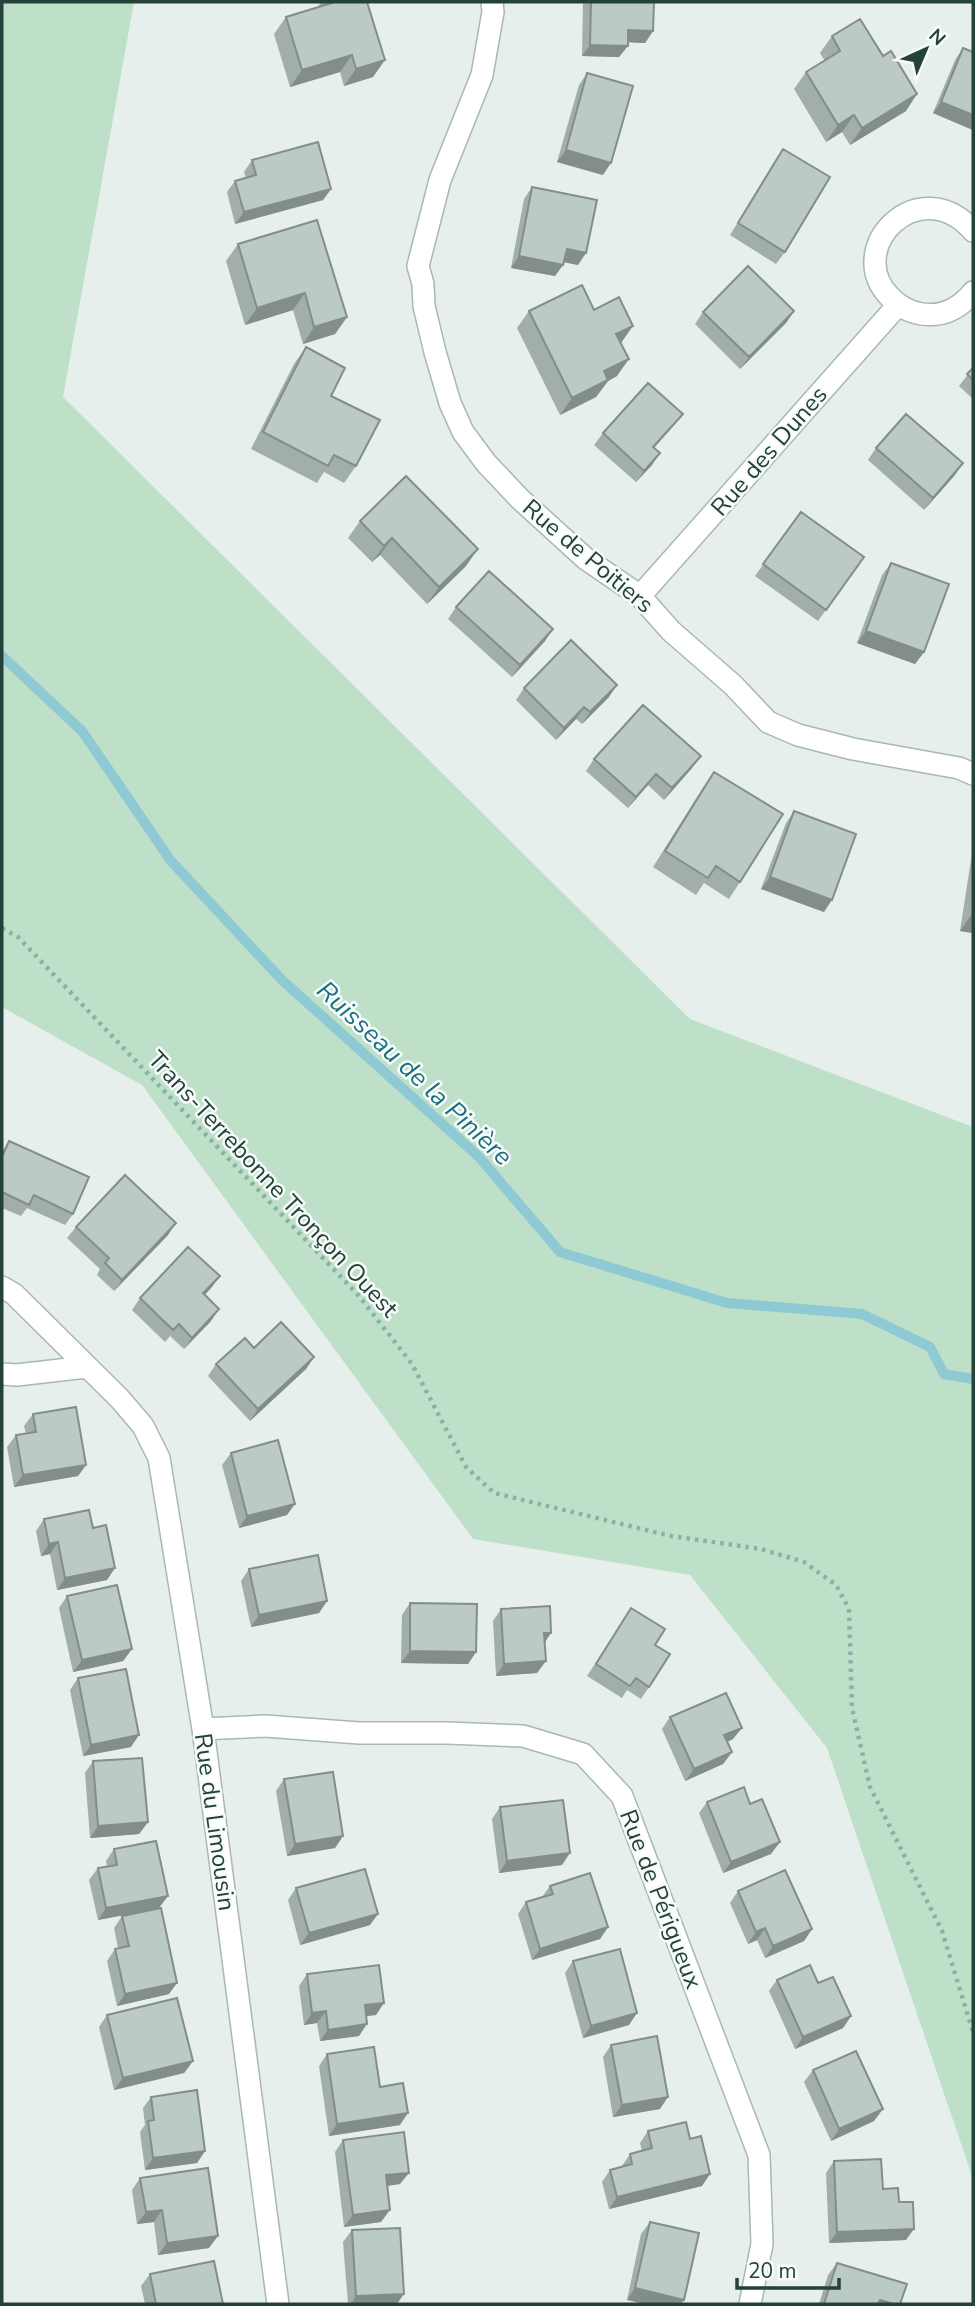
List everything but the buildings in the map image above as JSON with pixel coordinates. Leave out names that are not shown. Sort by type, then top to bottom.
[{"type":"street","name":"Rue de Poitiers","points":[[492,2],[493,12],[482,75],[440,180],[418,267],[435,352],[450,403],[463,432],[486,463],[520,499],[586,559],[640,596],[671,631],[733,685],[768,722],[798,735],[853,749],[946,765],[973,774]]},
{"type":"street","points":[[973,231],[964,220],[949,212],[932,208],[915,210],[900,217],[887,229],[879,244],[876,261],[878,277],[886,293],[898,305],[915,313],[932,315],[950,311],[966,301],[973,292]]},
{"type":"street","name":"Rue des Dunes","points":[[640,596],[898,305]]},
{"type":"street","name":"Rue du Limousin","points":[[2,1287],[14,1294],[120,1398],[143,1426],[159,1458],[203,1730],[278,2304]]},
{"type":"street","points":[[2,1374],[17,1375],[86,1367]]},
{"type":"street","name":"Rue de Périgueux","points":[[203,1730],[265,1726],[359,1733],[523,1736],[583,1754],[622,1796],[759,2155],[762,2244],[750,2304]]},
{"type":"path","name":"Trans-Terrebonne Tronçon Ouest","points":[[2,928],[18,937],[359,1296],[411,1364],[467,1467],[494,1493],[671,1536],[761,1549],[804,1562],[836,1586],[849,1609],[852,1708],[870,1787],[942,1931],[973,2032]]},
{"type":"green space","points":[[2,2],[134,2],[63,397],[690,1019],[973,1127],[973,2179],[827,1748],[690,1575],[473,1539],[142,1085],[2,1007]]},
{"type":"waterway","name":"Ruisseau de la Pinière","points":[[2,656],[82,731],[171,861],[282,980],[479,1157],[560,1252],[727,1303],[862,1314],[930,1347],[944,1374],[973,1379]]}]
